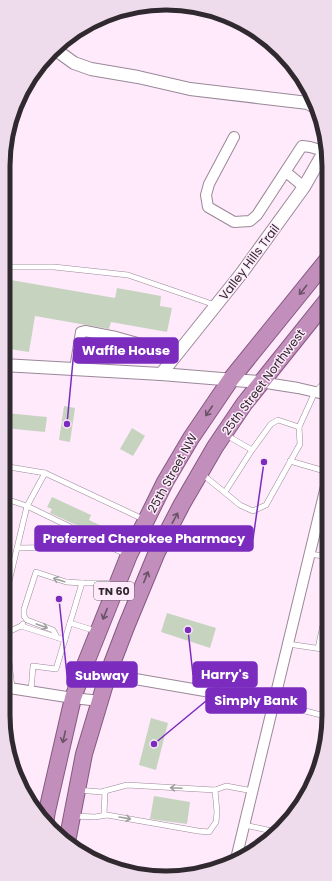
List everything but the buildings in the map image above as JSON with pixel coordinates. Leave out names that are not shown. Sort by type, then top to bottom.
[{"type":"highway","name":"25th Street Northwest","points":[[231,379],[322,266]]},
{"type":"highway","name":"25th Street Northwest","points":[[108,674],[157,552],[200,473],[224,433],[260,382],[322,306]]},
{"type":"highway","name":"25th Street NW","points":[[46,815],[73,698],[129,555],[184,450],[231,379]]},
{"type":"highway","name":"TN 60","points":[[68,836],[84,754],[108,674]]},
{"type":"street","points":[[59,53],[74,64],[91,69],[138,77],[190,89],[309,104]]},
{"type":"street","points":[[234,137],[209,184],[206,195],[208,207],[234,222],[250,221],[257,215],[302,146],[321,148]]},
{"type":"street","name":"Valley Hills Trail","points":[[161,374],[241,274],[304,187],[322,155]]},
{"type":"street","points":[[286,172],[304,187]]},
{"type":"street","points":[[74,369],[81,332],[85,331],[116,337],[177,354]]},
{"type":"street","points":[[10,365],[231,379],[298,388],[322,394]]},
{"type":"street","points":[[237,854],[322,503]]},
{"type":"street","points":[[83,670],[274,703]]},
{"type":"street","points":[[10,688],[100,701]]},
{"type":"lane","points":[[10,267],[54,267],[128,275],[216,306]]},
{"type":"lane","points":[[200,473],[240,505],[254,511],[266,505],[300,444],[298,427],[315,392],[322,385]]},
{"type":"lane","points":[[225,492],[271,424],[278,420],[298,427]]},
{"type":"lane","points":[[224,433],[252,450]]},
{"type":"lane","points":[[290,461],[322,470]]},
{"type":"lane","points":[[10,467],[45,473],[146,521]]},
{"type":"lane","points":[[10,572],[27,506],[45,473]]},
{"type":"lane","points":[[10,500],[27,506],[105,545],[129,555]]},
{"type":"lane","points":[[17,548],[89,547],[105,545]]},
{"type":"lane","points":[[310,554],[322,556]]},
{"type":"lane","points":[[57,637],[52,630],[27,620],[24,616],[24,610],[36,572],[66,582],[117,584]]},
{"type":"lane","points":[[32,692],[33,666],[56,670],[82,583]]},
{"type":"lane","points":[[10,631],[21,626],[27,620]]},
{"type":"lane","points":[[70,623],[98,632]]},
{"type":"lane","points":[[21,626],[65,640]]},
{"type":"lane","points":[[318,648],[322,630]]},
{"type":"lane","points":[[288,644],[322,649]]},
{"type":"lane","points":[[274,703],[322,715]]},
{"type":"lane","points":[[77,790],[101,792],[126,785],[215,790],[226,786],[253,791]]},
{"type":"lane","points":[[104,815],[105,790]]},
{"type":"lane","points":[[72,816],[95,817],[107,814],[209,832],[216,822],[217,812],[215,790]]},
{"type":"lane","points":[[245,825],[270,831]]},
{"type":"place","name":"Waffle House","points":[[67,424]]},
{"type":"place","name":"Preferred Cherokee Pharmacy","points":[[264,462]]},
{"type":"place","name":"Subway","points":[[59,599]]},
{"type":"place","name":"Harry's","points":[[188,630]]},
{"type":"place","name":"Simply Bank","points":[[154,744]]}]
